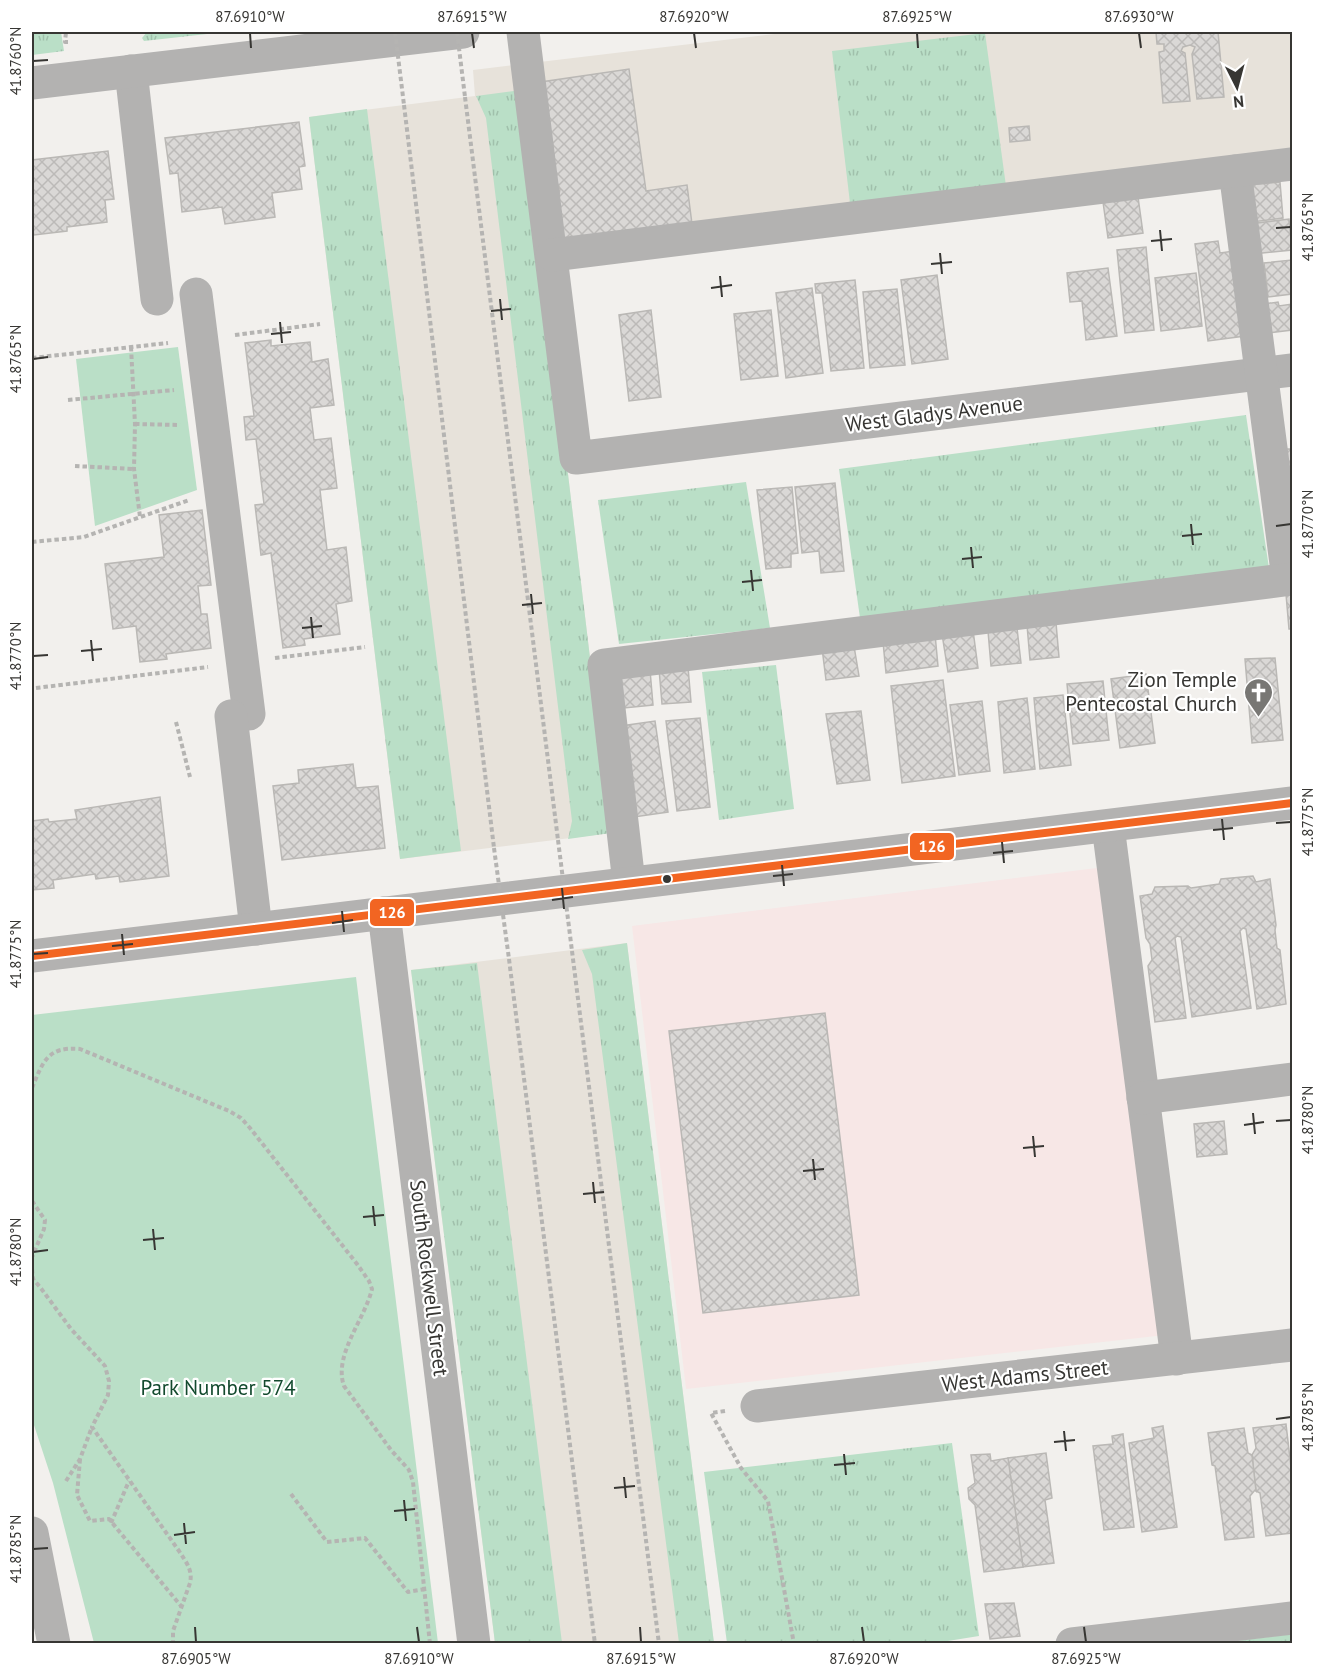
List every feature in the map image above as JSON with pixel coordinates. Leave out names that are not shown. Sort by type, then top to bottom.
[{"type":"street","points":[[32,83],[463,32]]},
{"type":"street","points":[[523,32],[552,255],[1293,164]]},
{"type":"street","points":[[131,71],[157,299]]},
{"type":"street","points":[[628,883],[604,665],[1290,579],[1277,372],[1235,171]]},
{"type":"street","name":"West Gladys Avenue","points":[[552,255],[576,458],[1277,372]]},
{"type":"street","points":[[196,294],[242,662],[240,715],[256,929]]},
{"type":"street","points":[[32,956],[1293,803]]},
{"type":"street","points":[[1108,826],[1177,1359]]},
{"type":"street","name":"South Rockwell Street","points":[[384,912],[474,1644]]},
{"type":"street","points":[[1143,1098],[1293,1079]]},
{"type":"street","name":"West Adams Street","points":[[757,1406],[1293,1345]]},
{"type":"street","points":[[32,1533],[54,1644]]},
{"type":"street","points":[[1071,1644],[1293,1618]]},
{"type":"path","points":[[65,42],[66,32],[71,32]]},
{"type":"path","points":[[395,32],[494,848],[595,1644]]},
{"type":"path","points":[[457,32],[659,1644]]},
{"type":"path","points":[[131,347],[135,424],[134,469],[140,517]]},
{"type":"path","points":[[68,400],[207,387]]},
{"type":"path","points":[[135,424],[213,426]]},
{"type":"path","points":[[75,466],[134,469]]},
{"type":"path","points":[[32,542],[84,537],[220,489]]},
{"type":"path","points":[[36,688],[365,647]]},
{"type":"path","points":[[176,722],[190,777]]},
{"type":"path","points":[[32,1088],[44,1060],[53,1052],[67,1048],[80,1049],[229,1111],[241,1118],[250,1128],[369,1281],[372,1289],[370,1297],[345,1354],[341,1378],[344,1386],[384,1441],[410,1470],[430,1644]]},
{"type":"path","points":[[32,1201],[45,1220],[44,1229],[32,1257]]},
{"type":"path","points":[[32,1269],[33,1279],[71,1329],[105,1366],[109,1381],[108,1395],[92,1427],[80,1459],[66,1480]]},
{"type":"path","points":[[757,1406],[711,1413],[741,1468],[768,1501],[794,1644]]},
{"type":"path","points":[[92,1427],[190,1569],[190,1583],[173,1630],[173,1644]]},
{"type":"path","points":[[80,1459],[78,1495],[90,1521],[109,1520],[181,1606]]},
{"type":"path","points":[[111,1523],[129,1481]]},
{"type":"path","points":[[291,1494],[327,1542],[365,1538],[408,1592],[425,1589]]},
{"type":"shaded area","points":[[791,32],[1292,32],[1292,164],[542,257],[611,833],[400,859],[309,117],[475,96],[473,70]]},
{"type":"shaded area","points":[[1113,866],[1174,1334],[686,1389],[632,926]]},
{"type":"shaded area","points":[[627,943],[714,1643],[495,1643],[411,970]]},
{"type":"green space","points":[[32,32],[61,32],[64,51],[32,55]]},
{"type":"green space","points":[[147,32],[225,32],[144,41],[142,38]]},
{"type":"green space","points":[[985,33],[1006,186],[850,203],[832,51]]},
{"type":"green space","points":[[522,90],[611,833],[568,839],[572,821],[486,118],[476,96]]},
{"type":"green space","points":[[367,109],[461,851],[400,859],[309,117]]},
{"type":"green space","points":[[178,347],[197,490],[95,526],[76,359]]},
{"type":"green space","points":[[1246,415],[1269,568],[860,618],[839,469]]},
{"type":"green space","points":[[746,482],[770,628],[619,644],[598,500]]},
{"type":"green space","points":[[776,665],[794,809],[719,820],[702,672]]},
{"type":"green space","points":[[627,943],[714,1643],[679,1643],[592,974],[582,950]]},
{"type":"green space","points":[[477,963],[562,1643],[495,1643],[411,970]]},
{"type":"green space","name":"Park Number 574","points":[[356,977],[438,1643],[94,1643],[53,1483],[32,1419],[32,1015]]},
{"type":"green space","points":[[952,1443],[979,1636],[929,1644],[727,1643],[704,1472]]},
{"type":"green space","points":[[1292,1634],[1292,1643],[1217,1643]]},
{"type":"building","points":[[1156,32],[1218,32],[1224,97],[1197,99],[1192,54],[1195,47],[1190,45],[1183,47],[1181,51],[1185,53],[1190,101],[1163,103],[1159,52],[1164,51],[1164,44],[1157,44]]},
{"type":"building","points":[[629,69],[646,191],[687,185],[692,224],[569,241],[560,236],[558,200],[560,189],[553,174],[541,82]]},
{"type":"building","points":[[299,122],[305,166],[299,167],[302,189],[272,193],[275,217],[225,224],[222,207],[182,212],[178,173],[170,174],[165,138]]},
{"type":"building","points":[[1029,126],[1030,140],[1010,142],[1009,128]]},
{"type":"building","points":[[108,151],[114,199],[105,200],[107,222],[67,227],[67,231],[34,235],[32,229],[32,160]]},
{"type":"building","points":[[1280,182],[1283,218],[1252,222],[1249,185]]},
{"type":"building","points":[[1138,197],[1143,233],[1108,238],[1103,202]]},
{"type":"building","points":[[1289,219],[1292,250],[1253,254],[1249,224]]},
{"type":"building","points":[[1218,241],[1220,253],[1234,251],[1245,336],[1208,341],[1195,244]]},
{"type":"building","points":[[1146,247],[1154,330],[1125,333],[1117,250]]},
{"type":"building","points":[[1292,260],[1292,294],[1268,297],[1264,263]]},
{"type":"building","points":[[1108,268],[1117,336],[1086,340],[1082,301],[1070,302],[1067,273]]},
{"type":"building","points":[[1196,273],[1202,326],[1161,331],[1155,278]]},
{"type":"building","points":[[937,275],[948,359],[912,364],[901,280]]},
{"type":"building","points":[[855,280],[864,368],[831,371],[822,293],[816,293],[815,284]]},
{"type":"building","points":[[812,288],[823,373],[786,378],[776,293]]},
{"type":"building","points":[[897,289],[905,365],[870,368],[863,292]]},
{"type":"building","points":[[1278,302],[1279,306],[1292,304],[1292,330],[1268,333],[1264,304]]},
{"type":"building","points":[[651,310],[661,397],[629,401],[619,315]]},
{"type":"building","points":[[771,310],[778,376],[741,380],[734,314]]},
{"type":"building","points":[[271,340],[271,346],[310,342],[312,362],[328,359],[334,405],[310,408],[314,440],[331,438],[337,488],[320,490],[327,550],[346,547],[352,601],[336,604],[340,634],[304,639],[305,645],[283,648],[271,553],[261,555],[255,505],[264,504],[256,439],[246,440],[244,417],[254,416],[245,343]]},
{"type":"building","points":[[1284,449],[1292,449],[1292,484],[1287,484]]},
{"type":"building","points":[[835,483],[844,571],[821,573],[819,551],[802,553],[795,487]]},
{"type":"building","points":[[792,487],[798,553],[791,554],[791,567],[766,569],[757,490]]},
{"type":"building","points":[[202,510],[211,585],[198,586],[201,614],[207,614],[211,648],[166,654],[167,659],[140,662],[136,626],[113,629],[105,564],[164,557],[159,515]]},
{"type":"building","points":[[1286,594],[1292,594],[1292,629],[1289,629]]},
{"type":"building","points":[[1056,623],[1059,657],[1030,660],[1027,625]]},
{"type":"building","points":[[1017,628],[1021,663],[991,666],[988,631]]},
{"type":"building","points":[[973,630],[978,668],[948,672],[942,634]]},
{"type":"building","points":[[935,634],[938,666],[886,673],[883,642]]},
{"type":"building","points":[[854,646],[859,676],[826,680],[822,648]]},
{"type":"building","points":[[1275,658],[1283,740],[1252,743],[1245,659]]},
{"type":"building","points":[[688,667],[691,702],[662,704],[659,669]]},
{"type":"building","points":[[650,670],[653,705],[624,708],[621,673]]},
{"type":"building","points":[[1146,674],[1155,743],[1120,748],[1111,679]]},
{"type":"building","points":[[943,680],[955,776],[902,783],[891,686]]},
{"type":"building","points":[[1103,681],[1109,740],[1073,744],[1067,684]]},
{"type":"building","points":[[1063,695],[1071,765],[1040,769],[1034,698]]},
{"type":"building","points":[[1027,698],[1035,769],[1004,773],[998,702]]},
{"type":"building","points":[[982,701],[990,771],[959,775],[950,705]]},
{"type":"building","points":[[861,711],[870,780],[837,784],[826,714]]},
{"type":"building","points":[[700,718],[710,807],[677,811],[666,721]]},
{"type":"building","points":[[655,721],[668,812],[634,817],[621,726]]},
{"type":"building","points":[[353,764],[356,788],[378,786],[385,848],[282,860],[273,786],[299,783],[298,770]]},
{"type":"building","points":[[160,797],[169,876],[120,882],[119,876],[96,879],[95,874],[53,880],[54,888],[32,890],[32,821],[77,819],[75,810]]},
{"type":"building","points":[[1253,876],[1256,882],[1270,879],[1277,948],[1280,950],[1286,1004],[1257,1009],[1246,929],[1243,928],[1240,931],[1251,1008],[1192,1017],[1181,937],[1177,936],[1175,938],[1186,1018],[1155,1022],[1148,966],[1152,960],[1150,944],[1146,938],[1140,896],[1152,894],[1155,887],[1188,886],[1191,888],[1219,884],[1221,879]]},
{"type":"building","points":[[825,1013],[859,1295],[703,1313],[669,1031]]},
{"type":"building","points":[[1224,1121],[1227,1154],[1197,1157],[1194,1124]]},
{"type":"building","points":[[1286,1424],[1292,1476],[1292,1533],[1266,1536],[1260,1493],[1256,1491],[1252,1455],[1256,1448],[1253,1428]]},
{"type":"building","points":[[1163,1426],[1177,1527],[1142,1532],[1129,1443],[1154,1438],[1152,1428]]},
{"type":"building","points":[[1244,1428],[1248,1453],[1252,1455],[1256,1491],[1250,1496],[1254,1537],[1225,1540],[1208,1433]]},
{"type":"building","points":[[1123,1434],[1134,1527],[1104,1530],[1093,1446],[1113,1444],[1112,1436]]},
{"type":"building","points":[[1046,1453],[1052,1498],[1045,1500],[1054,1563],[1023,1567],[1008,1458]]},
{"type":"building","points":[[990,1454],[991,1461],[1008,1458],[1023,1567],[984,1572],[975,1505],[969,1499],[968,1488],[975,1483],[971,1455]]},
{"type":"building","points":[[1014,1603],[1020,1636],[990,1639],[985,1604]]},
{"type":"transit line","name":"126","points":[[32,956],[1292,803]]},
{"type":"place","name":"Zion Temple Pentecostal Church","points":[[1258,718]]}]
